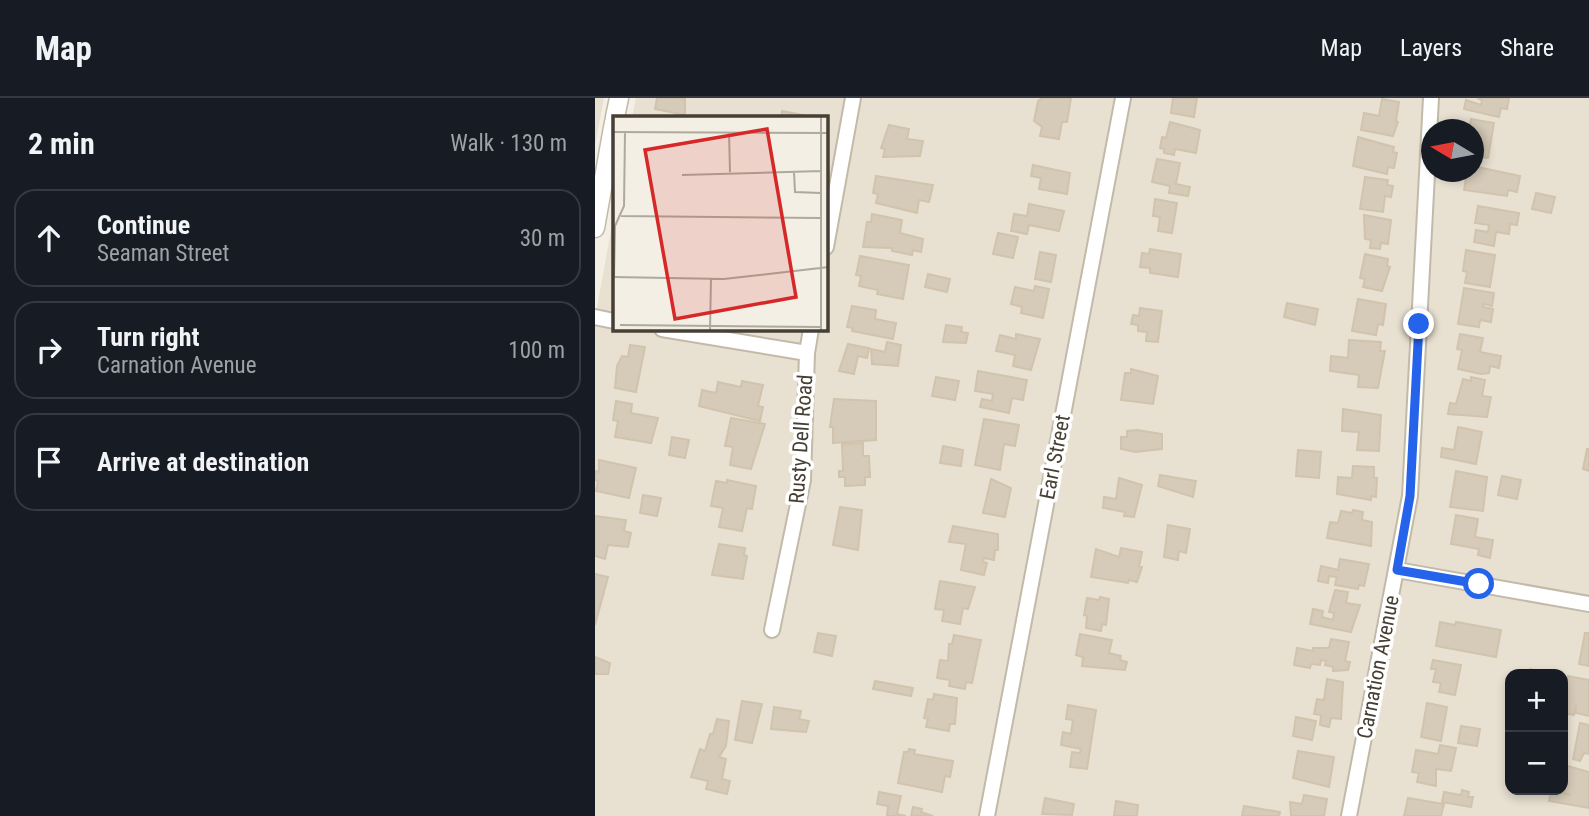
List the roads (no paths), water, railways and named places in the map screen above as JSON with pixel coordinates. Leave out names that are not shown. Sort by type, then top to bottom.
[{"type":"street","points":[[616,116],[619,98]]},
{"type":"street","points":[[828,236],[853,98]]},
{"type":"street","name":"Earl Street","points":[[987,816],[1123,98]]},
{"type":"street","name":"Carnation Avenue","points":[[1349,816],[1410,496],[1431,98]]},
{"type":"street","points":[[595,228],[613,130]]},
{"type":"street","points":[[595,317],[613,321]]},
{"type":"street","points":[[674,331],[807,353]]},
{"type":"street","name":"Rusty Dell Road","points":[[772,630],[803,480],[807,353],[811,331]]},
{"type":"street","points":[[1397,570],[1589,604]]}]
